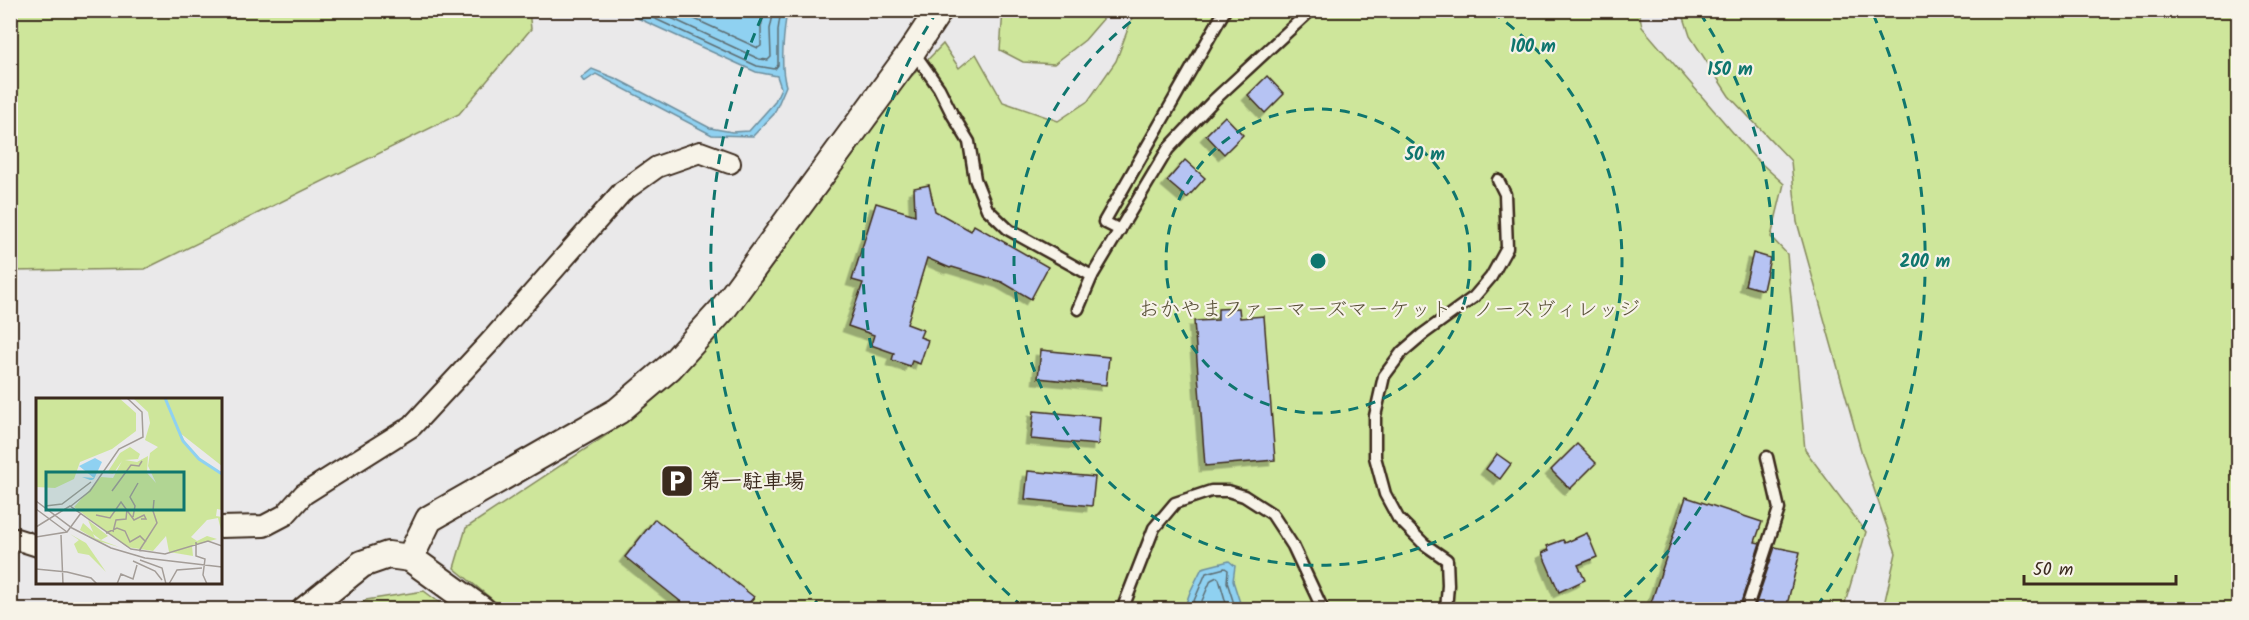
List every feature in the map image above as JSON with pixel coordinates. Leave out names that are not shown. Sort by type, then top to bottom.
[{"type":"street","points":[[410,558],[429,519],[618,411],[670,367],[723,309],[912,51],[939,10]]},
{"type":"street","points":[[222,527],[264,526],[285,515],[304,494],[412,426],[490,342],[622,192],[657,167],[700,152],[730,163]]},
{"type":"street","points":[[10,541],[16,538],[36,545]]},
{"type":"street","points":[[305,609],[362,564],[388,555],[410,558],[482,609]]},
{"type":"lane","points":[[1120,230],[1104,222],[1225,10]]},
{"type":"lane","points":[[1078,309],[1092,276],[1168,149],[1214,100],[1311,10]]},
{"type":"lane","points":[[912,51],[939,88],[969,142],[975,179],[987,209],[1009,230],[1092,276]]},
{"type":"lane","points":[[1446,609],[1447,560],[1424,544],[1398,518],[1385,494],[1375,457],[1375,416],[1384,376],[1402,352],[1474,297],[1491,278],[1507,248],[1505,194],[1498,180]]},
{"type":"lane","points":[[1746,609],[1779,509],[1767,457]]},
{"type":"lane","points":[[1122,609],[1154,528],[1175,504],[1211,491],[1228,491],[1244,496],[1272,514],[1293,546],[1322,609]]},
{"type":"green space","points":[[529,10],[531,29],[459,114],[145,269],[11,271],[11,11]]},
{"type":"green space","points":[[1003,10],[1110,11],[1085,40],[1054,64],[1023,62],[1000,50]]},
{"type":"green space","name":"おかやまファーマーズマーケット・ノースヴィレッジ","points":[[1135,10],[1639,11],[1642,27],[1754,157],[1784,184],[1771,237],[1787,254],[1805,450],[1866,532],[1843,610],[505,610],[454,568],[466,528],[622,425],[729,322],[904,84],[943,44],[959,68],[976,54],[1003,102],[1058,121],[1088,101],[1116,61]]},
{"type":"green space","points":[[1682,11],[2238,11],[2238,609],[1883,609],[1896,553],[1862,454],[1797,222],[1791,161],[1729,96],[1690,36]]},
{"type":"green space","points":[[424,591],[448,609],[353,609],[366,600]]},
{"type":"water","points":[[622,11],[787,11],[783,60],[786,86],[774,114],[753,136],[712,135],[596,74],[584,82],[581,78],[592,69],[617,79],[710,128],[732,132],[749,131],[774,103],[781,88],[777,76],[756,72]]},
{"type":"water","points":[[1229,561],[1235,566],[1233,581],[1242,609],[1184,609],[1202,568]]},
{"type":"building","points":[[1267,76],[1284,94],[1265,113],[1248,95]]},
{"type":"building","points":[[1225,116],[1243,135],[1224,154],[1206,135]]},
{"type":"building","points":[[1185,160],[1205,178],[1187,198],[1167,181]]},
{"type":"building","points":[[929,185],[935,211],[971,231],[974,225],[1048,267],[1031,299],[1002,282],[950,268],[927,258],[907,324],[923,330],[920,337],[928,340],[920,364],[912,361],[910,366],[892,360],[894,353],[871,345],[874,335],[848,326],[863,283],[852,280],[876,203],[915,215],[914,188]]},
{"type":"building","points":[[1753,253],[1770,258],[1763,290],[1745,285]]},
{"type":"building","points":[[1239,308],[1240,318],[1264,316],[1275,460],[1205,466],[1194,321],[1218,320],[1218,309]]},
{"type":"building","points":[[1041,350],[1109,357],[1106,385],[1038,378]]},
{"type":"building","points":[[1034,411],[1100,417],[1098,445],[1031,439]]},
{"type":"building","points":[[1577,444],[1596,463],[1570,489],[1551,470]]},
{"type":"building","points":[[1497,454],[1511,464],[1500,479],[1486,469]]},
{"type":"building","points":[[1028,471],[1095,477],[1092,506],[1025,499]]},
{"type":"building","points":[[1686,497],[1762,522],[1755,542],[1760,543],[1739,609],[1649,609]]},
{"type":"building","points":[[655,519],[754,597],[744,609],[690,609],[625,557]]},
{"type":"building","points":[[1587,533],[1597,557],[1578,565],[1585,580],[1559,592],[1542,553],[1549,550],[1547,546],[1563,540],[1565,543]]},
{"type":"building","points":[[1775,547],[1800,552],[1786,609],[1754,609]]},
{"type":"place","name":"第一駐車場","points":[[677,481]]}]
